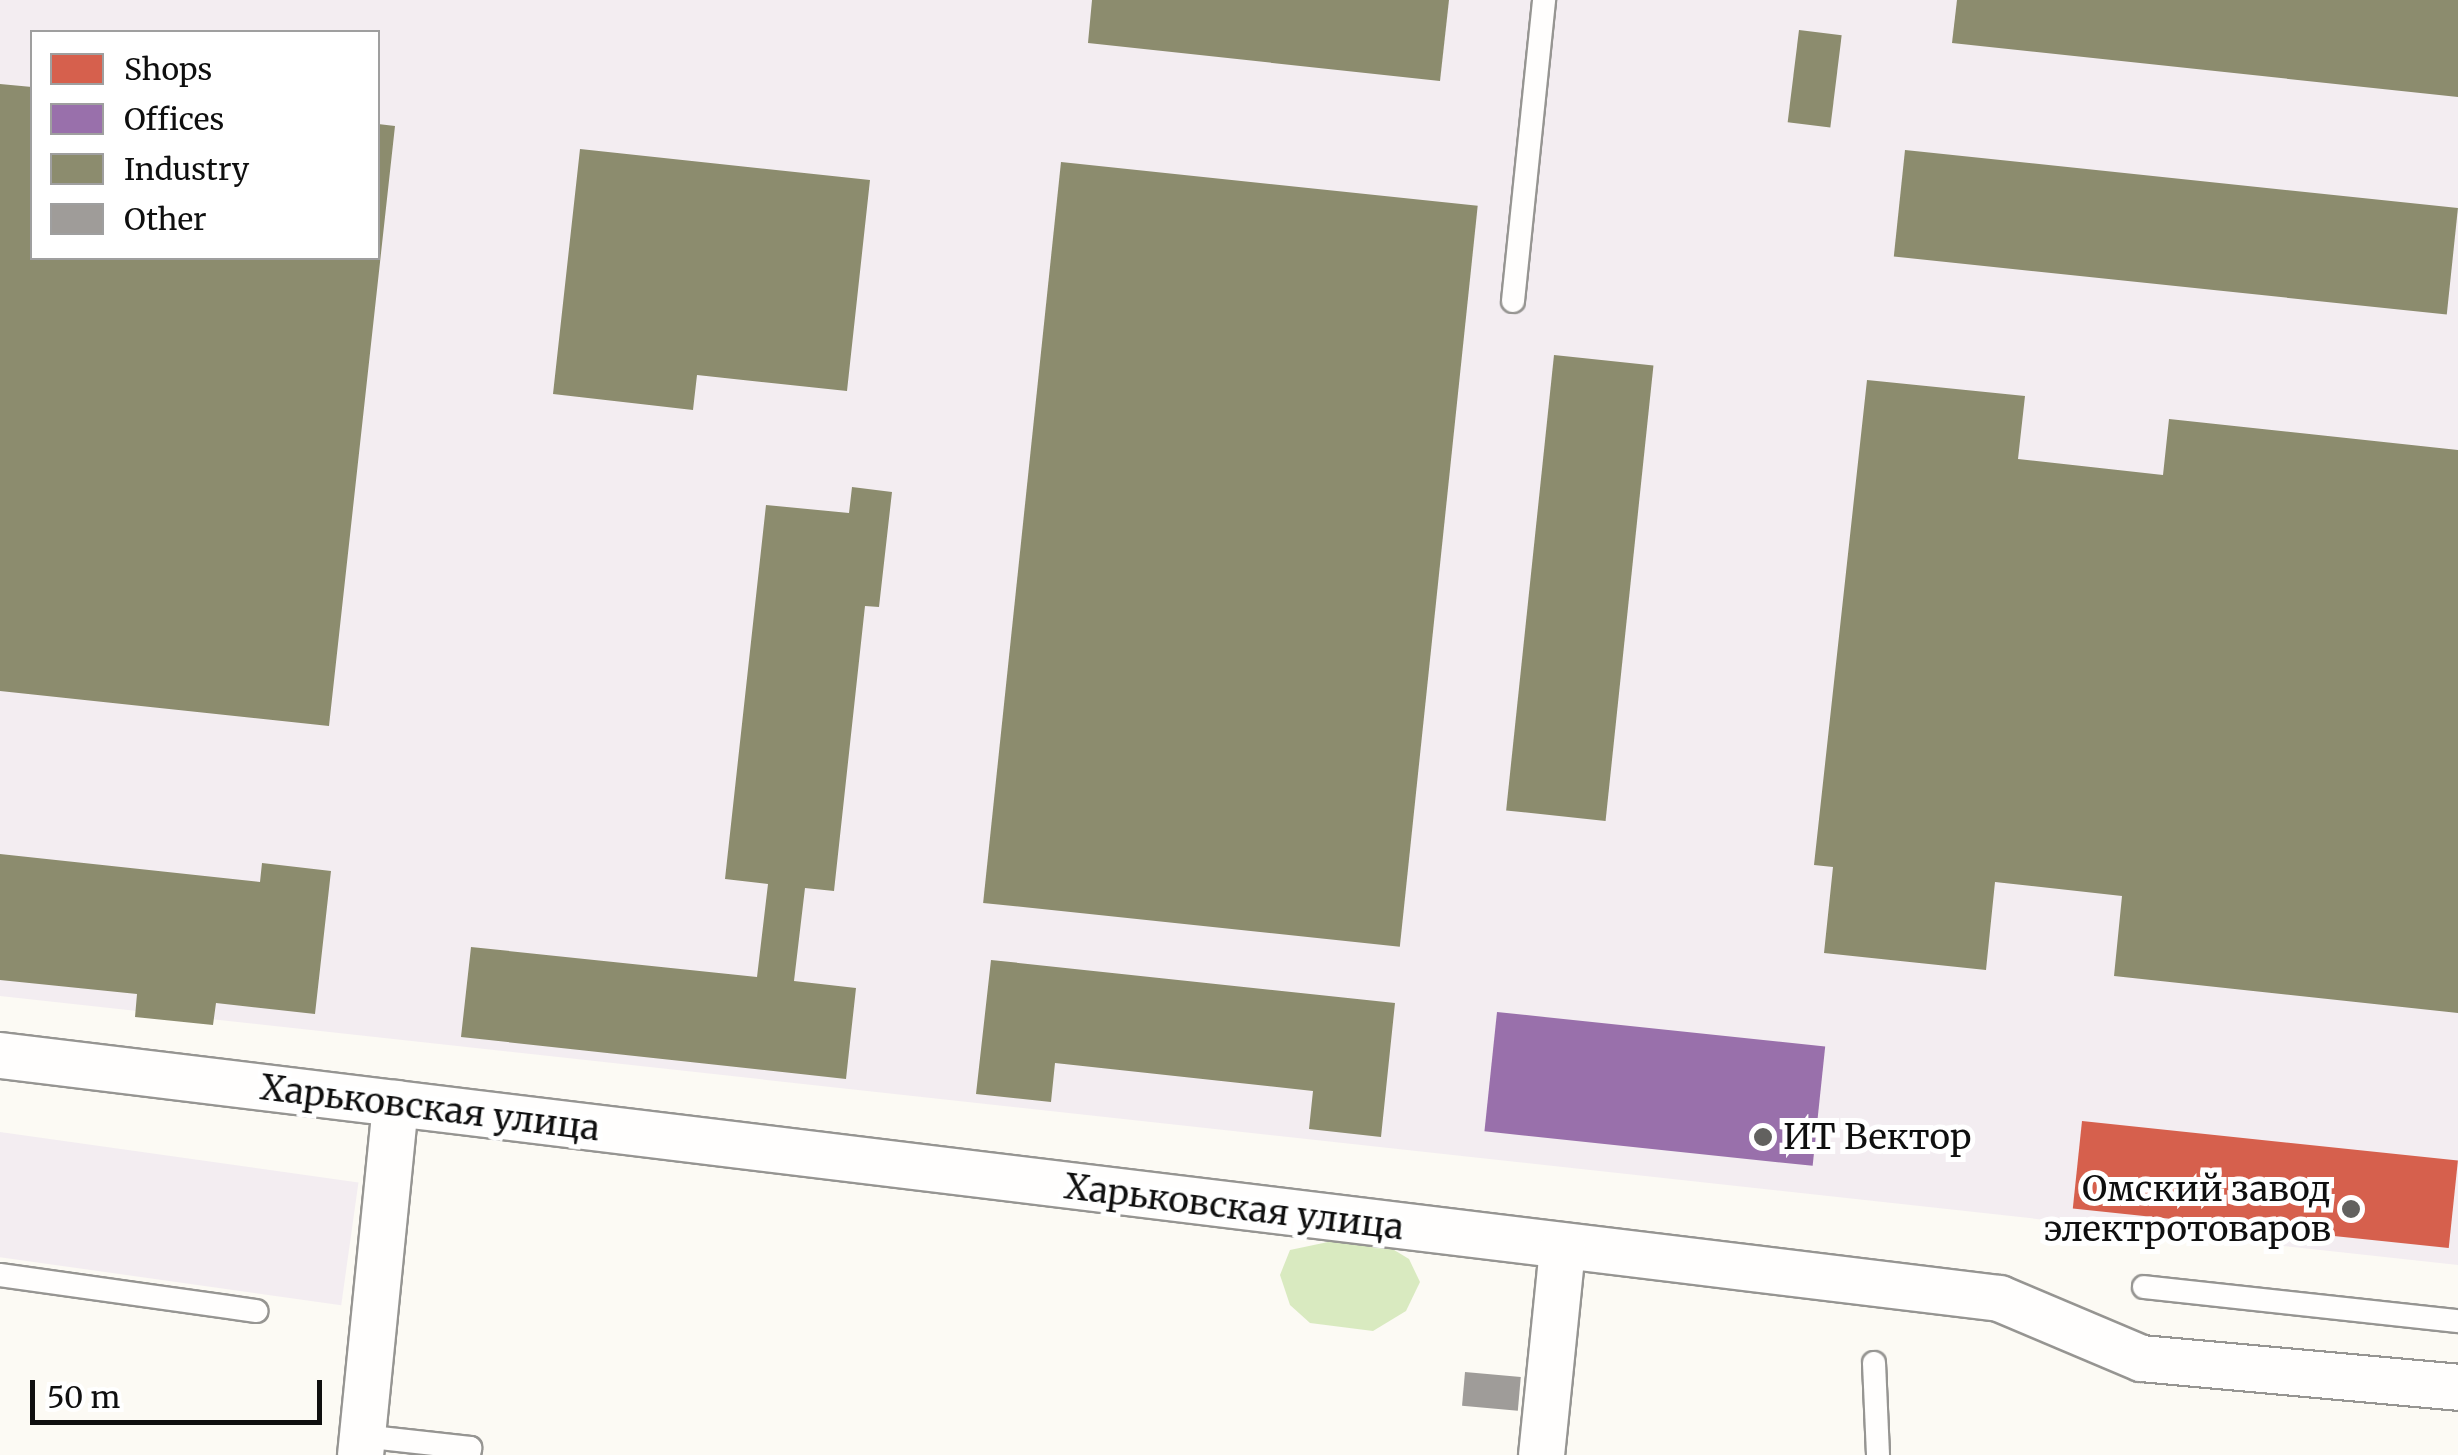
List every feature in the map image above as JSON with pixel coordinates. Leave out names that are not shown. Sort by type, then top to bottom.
[{"type":"street","name":"Харьковская улица","points":[[0,1056],[1999,1298],[2141,1358],[2458,1387]]},
{"type":"street","points":[[361,1445],[394,1104]]},
{"type":"street","points":[[1541,1455],[1562,1248]]},
{"type":"lane","points":[[1513,301],[1544,0]]},
{"type":"lane","points":[[0,1275],[256,1312]]},
{"type":"lane","points":[[2144,1288],[2458,1321]]},
{"type":"lane","points":[[1874,1363],[1878,1455]]},
{"type":"lane","points":[[361,1445],[470,1448],[469,1455]]},
{"type":"shaded area","points":[[0,0],[2458,0],[2458,1265],[0,996]]},
{"type":"shaded area","points":[[0,1132],[358,1182],[341,1305],[0,1257]]},
{"type":"green space","points":[[1347,1238],[1381,1242],[1409,1259],[1420,1282],[1406,1311],[1373,1331],[1310,1323],[1290,1305],[1280,1275],[1290,1250]]},
{"type":"building: Shops","points":[[2082,1121],[2458,1161],[2449,1248],[2073,1209]]},
{"type":"building: Offices","points":[[1497,1012],[1825,1046],[1813,1166],[1484,1131]]},
{"type":"building: Industry","points":[[1092,0],[1449,0],[1440,81],[1088,43]]},
{"type":"building: Industry","points":[[1957,0],[2458,0],[2458,97],[1952,43]]},
{"type":"building: Industry","points":[[1799,30],[1842,35],[1830,128],[1788,122]]},
{"type":"building: Industry","points":[[0,84],[30,87],[30,260],[380,260],[380,124],[395,126],[329,726],[0,691]]},
{"type":"building: Industry","points":[[580,149],[870,180],[847,391],[697,375],[693,410],[553,394]]},
{"type":"building: Industry","points":[[1905,150],[2458,208],[2447,315],[1894,256]]},
{"type":"building: Industry","points":[[1061,162],[1478,206],[1400,947],[983,903]]},
{"type":"building: Industry","points":[[1554,355],[1653,365],[1606,821],[1506,810]]},
{"type":"building: Industry","points":[[1867,380],[2025,396],[2018,459],[2163,475],[2169,419],[2458,450],[2458,1013],[2114,976],[2122,896],[1995,882],[1986,970],[1824,953],[1833,867],[1814,865]]},
{"type":"building: Industry","points":[[852,487],[892,492],[879,607],[865,606],[834,891],[805,888],[794,981],[856,988],[846,1079],[461,1037],[471,947],[757,977],[768,884],[725,879],[766,505],[849,513]]},
{"type":"building: Industry","points":[[0,854],[260,882],[262,863],[331,871],[315,1014],[216,1003],[213,1025],[135,1017],[137,994],[0,980]]},
{"type":"building: Industry","points":[[991,960],[1395,1003],[1381,1137],[1309,1129],[1313,1091],[1055,1063],[1051,1102],[976,1094]]},
{"type":"building: Other","points":[[1465,1372],[1521,1377],[1518,1411],[1462,1406]]},
{"type":"place","name":"ИТ Вектор","points":[[1763,1137]]},
{"type":"place","name":"Омский завод электротоваров","points":[[2351,1209]]}]
